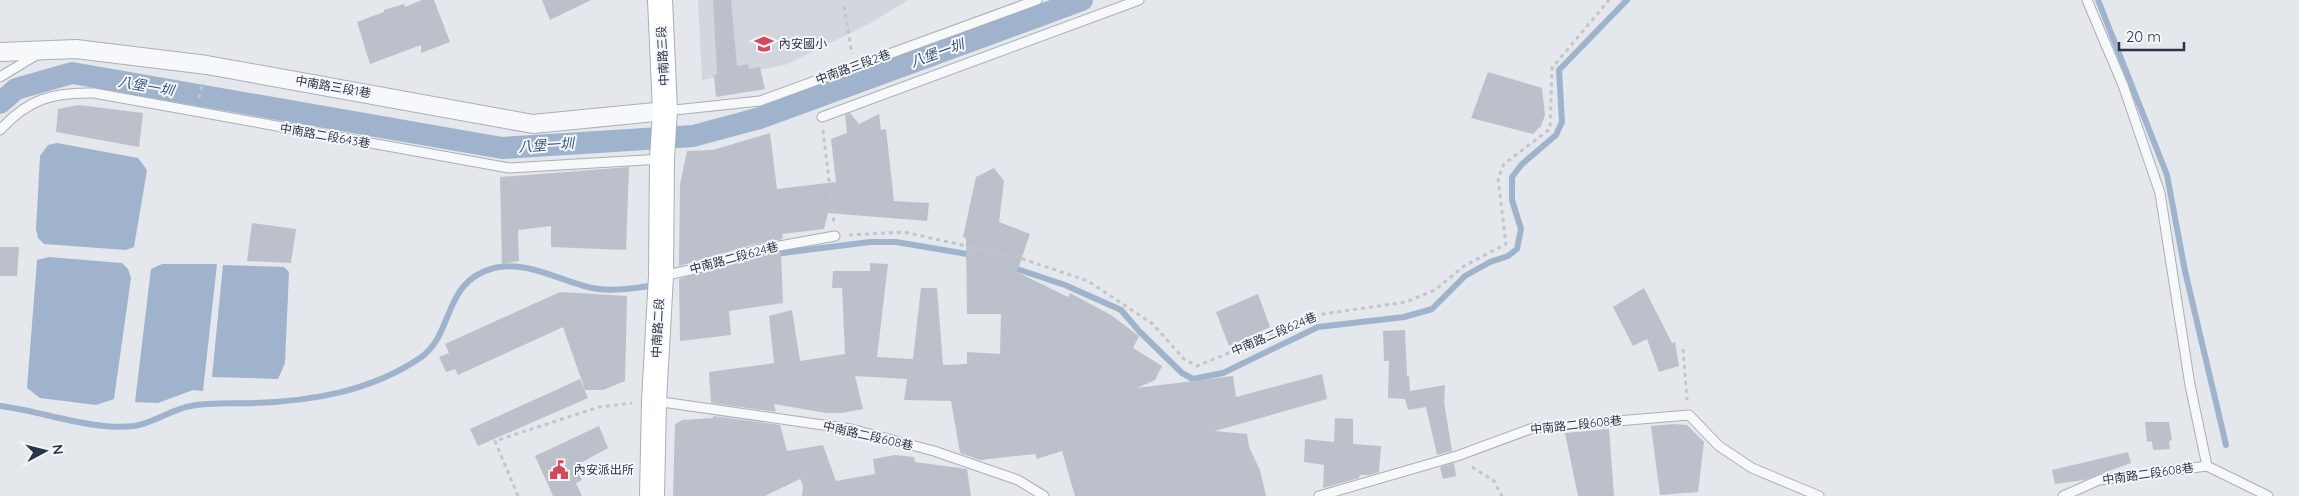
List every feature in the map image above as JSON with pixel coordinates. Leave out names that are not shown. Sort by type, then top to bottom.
[{"type":"main road","name":"中南路三段","points":[[660,0],[665,111],[662,159]]},
{"type":"main road","name":"中南路二段","points":[[652,496],[654,400],[661,276],[662,159]]},
{"type":"street","name":"中南路三段1巷","points":[[0,52],[76,49],[207,65],[533,124],[665,111]]},
{"type":"lane","name":"中南路三段2巷","points":[[665,111],[760,101],[1037,0]]},
{"type":"lane","points":[[822,117],[1139,0]]},
{"type":"lane","points":[[2087,0],[2123,85],[2160,194],[2190,385],[2207,466],[2268,496]]},
{"type":"lane","points":[[0,77],[12,68],[47,50]]},
{"type":"lane","name":"中南路二段643巷","points":[[0,130],[8,121],[34,102],[65,93],[94,93],[509,168],[662,159]]},
{"type":"lane","name":"中南路二段624巷","points":[[661,276],[695,269],[757,250],[835,236]]},
{"type":"lane","name":"中南路二段608巷","points":[[654,400],[851,430],[934,451],[1018,480],[1044,496]]},
{"type":"lane","points":[[1688,415],[1719,446],[1752,468],[1819,496]]},
{"type":"lane","name":"中南路二段608巷","points":[[1318,496],[1457,456],[1533,428],[1688,415]]},
{"type":"lane","name":"中南路二段608巷","points":[[2063,496],[2099,480],[2207,466]]},
{"type":"path","name":"中南路二段624巷","points":[[835,236],[904,232],[1020,258],[1088,281],[1153,324],[1184,359],[1197,366],[1323,314],[1406,302],[1435,290],[1464,266],[1506,244],[1498,178],[1504,164],[1550,129],[1552,68],[1609,0]]},
{"type":"path","points":[[844,6],[855,66]]},
{"type":"path","points":[[195,112],[207,65]]},
{"type":"path","points":[[822,117],[835,236]]},
{"type":"path","points":[[1682,349],[1688,415]]},
{"type":"path","points":[[518,496],[495,441],[599,407],[654,400]]},
{"type":"path","points":[[1457,456],[1494,481],[1502,496]]},
{"type":"shaded area","name":"內安國小","points":[[698,0],[908,0],[869,24],[785,65],[702,80]]},
{"type":"water","points":[[57,143],[138,158],[147,170],[134,247],[126,250],[44,244],[38,238],[36,229],[40,156],[48,145]]},
{"type":"water","points":[[49,257],[122,263],[128,269],[131,278],[114,399],[96,405],[40,398],[27,388],[37,260]]},
{"type":"water","points":[[162,264],[217,264],[203,391],[193,390],[158,403],[135,402],[151,269]]},
{"type":"water","points":[[223,265],[284,267],[289,272],[285,363],[278,379],[212,377]]},
{"type":"building","points":[[422,0],[434,0],[450,42],[421,53],[421,45],[370,64],[357,22],[384,12],[384,10],[404,4],[405,7]]},
{"type":"building","points":[[542,0],[591,0],[550,20]]},
{"type":"building","points":[[713,0],[731,0],[737,66],[748,64],[749,69],[760,67],[765,89],[716,97],[714,75],[717,74]]},
{"type":"building","points":[[1488,72],[1542,88],[1545,115],[1541,126],[1533,134],[1471,118]]},
{"type":"building","points":[[78,105],[143,113],[139,147],[56,132],[58,109]]},
{"type":"building","points":[[850,113],[859,124],[879,114],[881,130],[886,129],[894,201],[929,203],[927,221],[828,213],[824,229],[782,234],[783,238],[780,240],[755,244],[679,266],[680,184],[687,151],[713,150],[770,133],[777,189],[836,182],[831,139],[847,133],[845,115]]},
{"type":"building","points":[[629,167],[626,250],[551,247],[551,226],[518,230],[519,261],[502,264],[500,177]]},
{"type":"building","points":[[994,168],[1004,181],[999,222],[1030,234],[1017,272],[1068,297],[1070,293],[1111,315],[1139,336],[1133,348],[1162,366],[1155,380],[1137,388],[1233,376],[1236,397],[1322,374],[1327,399],[1215,431],[1247,434],[1249,447],[1260,470],[1266,496],[1075,496],[1062,451],[1037,459],[1035,454],[980,460],[960,453],[951,401],[904,400],[907,379],[855,376],[863,409],[842,413],[826,413],[774,404],[776,412],[711,403],[709,372],[774,363],[769,316],[792,310],[800,361],[845,354],[842,288],[832,288],[833,271],[870,271],[870,263],[888,264],[877,357],[913,359],[921,288],[937,288],[943,365],[967,364],[967,352],[1000,354],[1001,314],[967,314],[966,238],[963,237],[976,177]]},
{"type":"building","points":[[252,223],[296,229],[291,263],[247,261]]},
{"type":"building","points":[[0,247],[19,247],[17,276],[0,276]]},
{"type":"building","points":[[781,252],[783,303],[729,311],[731,335],[680,341],[679,279],[758,256]]},
{"type":"building","points":[[1644,288],[1672,343],[1675,342],[1679,366],[1659,372],[1647,339],[1633,346],[1613,307]]},
{"type":"building","points":[[560,292],[627,296],[625,381],[603,390],[585,390],[563,327],[458,375],[455,369],[446,372],[439,357],[449,353],[445,344]]},
{"type":"building","points":[[1258,294],[1270,327],[1229,346],[1216,312]]},
{"type":"building","points":[[1405,330],[1407,376],[1409,376],[1410,391],[1445,385],[1444,402],[1452,451],[1437,455],[1426,407],[1408,410],[1405,399],[1388,398],[1389,361],[1384,361],[1383,331]]},
{"type":"building","points":[[580,379],[588,398],[478,446],[470,429]]},
{"type":"building","points":[[713,416],[780,425],[787,451],[823,445],[836,481],[875,474],[873,459],[895,455],[914,457],[915,462],[967,469],[971,496],[802,496],[803,486],[800,479],[765,496],[673,496],[675,424],[683,420],[713,418]]},
{"type":"building","points":[[1335,418],[1353,419],[1353,444],[1381,446],[1379,472],[1360,475],[1359,478],[1323,488],[1324,465],[1304,462],[1305,439],[1334,442]]},
{"type":"building","points":[[2145,422],[2169,422],[2172,440],[2169,441],[2170,449],[2153,450],[2152,441],[2147,442]]},
{"type":"building","points":[[1687,425],[1704,442],[1698,492],[1660,495],[1651,426]]},
{"type":"building","points":[[599,426],[608,448],[575,466],[582,480],[576,483],[582,496],[553,496],[535,456]]},
{"type":"building","points":[[1609,429],[1614,496],[1578,496],[1565,433]]},
{"type":"building","points":[[2128,452],[2131,463],[2084,480],[2055,484],[2052,470]]},
{"type":"building","points":[[1454,463],[1456,476],[1443,479],[1440,467]]},
{"type":"waterway","name":"八堡一圳","points":[[0,103],[16,89],[72,73],[502,148],[693,136],[760,118],[1082,0]]},
{"type":"waterway","points":[[1011,267],[1065,285],[1121,310],[1140,332],[1182,373],[1193,379],[1223,373],[1318,327],[1404,317],[1432,309],[1465,276],[1490,262],[1508,256],[1517,249],[1521,229],[1512,200],[1512,177],[1522,164],[1556,135],[1562,122],[1559,70],[1627,0]]},
{"type":"waterway","points":[[2098,0],[2167,175],[2185,271],[2226,445]]},
{"type":"waterway","points":[[774,254],[870,242],[896,242],[973,255]]},
{"type":"waterway","points":[[0,406],[85,423],[118,427],[134,426],[177,410],[199,405],[277,402],[320,397],[382,379],[420,358],[431,348],[439,336],[450,310],[465,284],[477,275],[494,268],[506,266],[531,269],[580,285],[608,290],[656,285]]},
{"type":"place","name":"內安國小","points":[[764,44]]},
{"type":"place","name":"內安派出所","points":[[559,470]]}]
